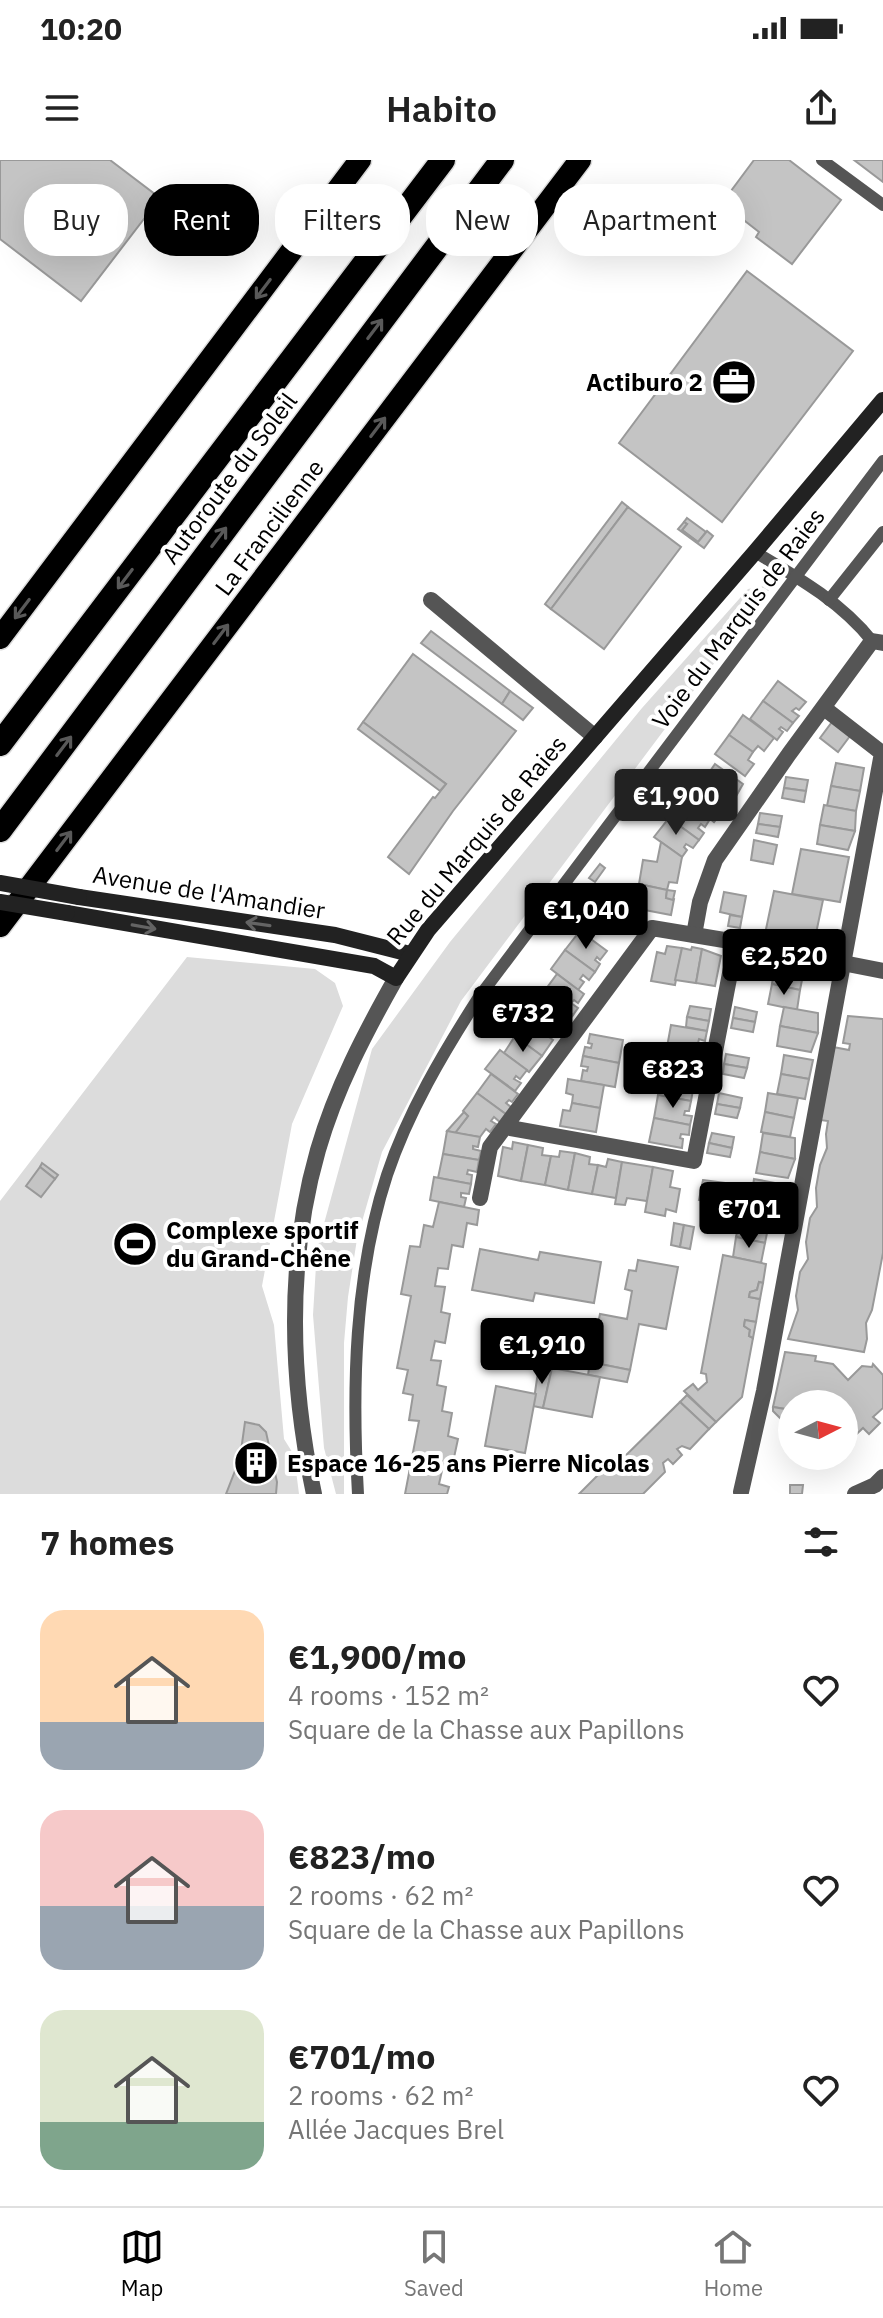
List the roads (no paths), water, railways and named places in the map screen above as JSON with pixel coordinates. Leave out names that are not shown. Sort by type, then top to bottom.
[{"type":"highway","points":[[0,638],[360,160]]},
{"type":"highway","name":"Autoroute du Soleil","points":[[0,744],[443,160]]},
{"type":"highway","name":"Autoroute du Soleil","points":[[0,830],[502,160]]},
{"type":"highway","name":"La Francilienne","points":[[0,926],[580,160]]},
{"type":"main road","name":"Rue du Marquis de Raies","points":[[396,978],[410,954],[883,400]]},
{"type":"main road","name":"Avenue de l'Amandier","points":[[0,883],[335,935],[410,954]]},
{"type":"main road","name":"Avenue de l'Amandier","points":[[0,902],[374,966],[396,978]]},
{"type":"street","points":[[431,600],[595,737]]},
{"type":"street","points":[[694,935],[700,902],[715,860],[789,754],[878,642]]},
{"type":"street","points":[[741,1492],[764,1391],[882,753],[824,708]]},
{"type":"street","points":[[480,1198],[490,1147],[652,928],[883,971]]},
{"type":"street","points":[[505,1127],[694,1161],[736,942]]},
{"type":"street","name":"Rue du Marquis de Raies","points":[[314,1494],[300,1414],[295,1356],[296,1288],[302,1226],[318,1151],[336,1098],[358,1044],[396,978]]},
{"type":"street","points":[[855,1494],[875,1485],[883,1477]]},
{"type":"lane","points":[[822,160],[883,205]]},
{"type":"lane","name":"Voie du Marquis de Raies","points":[[358,1494],[356,1380],[359,1315],[371,1243],[387,1174],[443,1054],[479,997],[883,461]]},
{"type":"lane","points":[[829,600],[883,532]]},
{"type":"lane","points":[[755,552],[797,577],[854,618],[878,642]]},
{"type":"place","name":"Actiburo 2","points":[[734,382]]},
{"type":"place","name":"Complexe sportif du Grand-Chêne","points":[[135,1244]]},
{"type":"place","name":"Espace 16-25 ans Pierre Nicolas","points":[[256,1463]]}]
